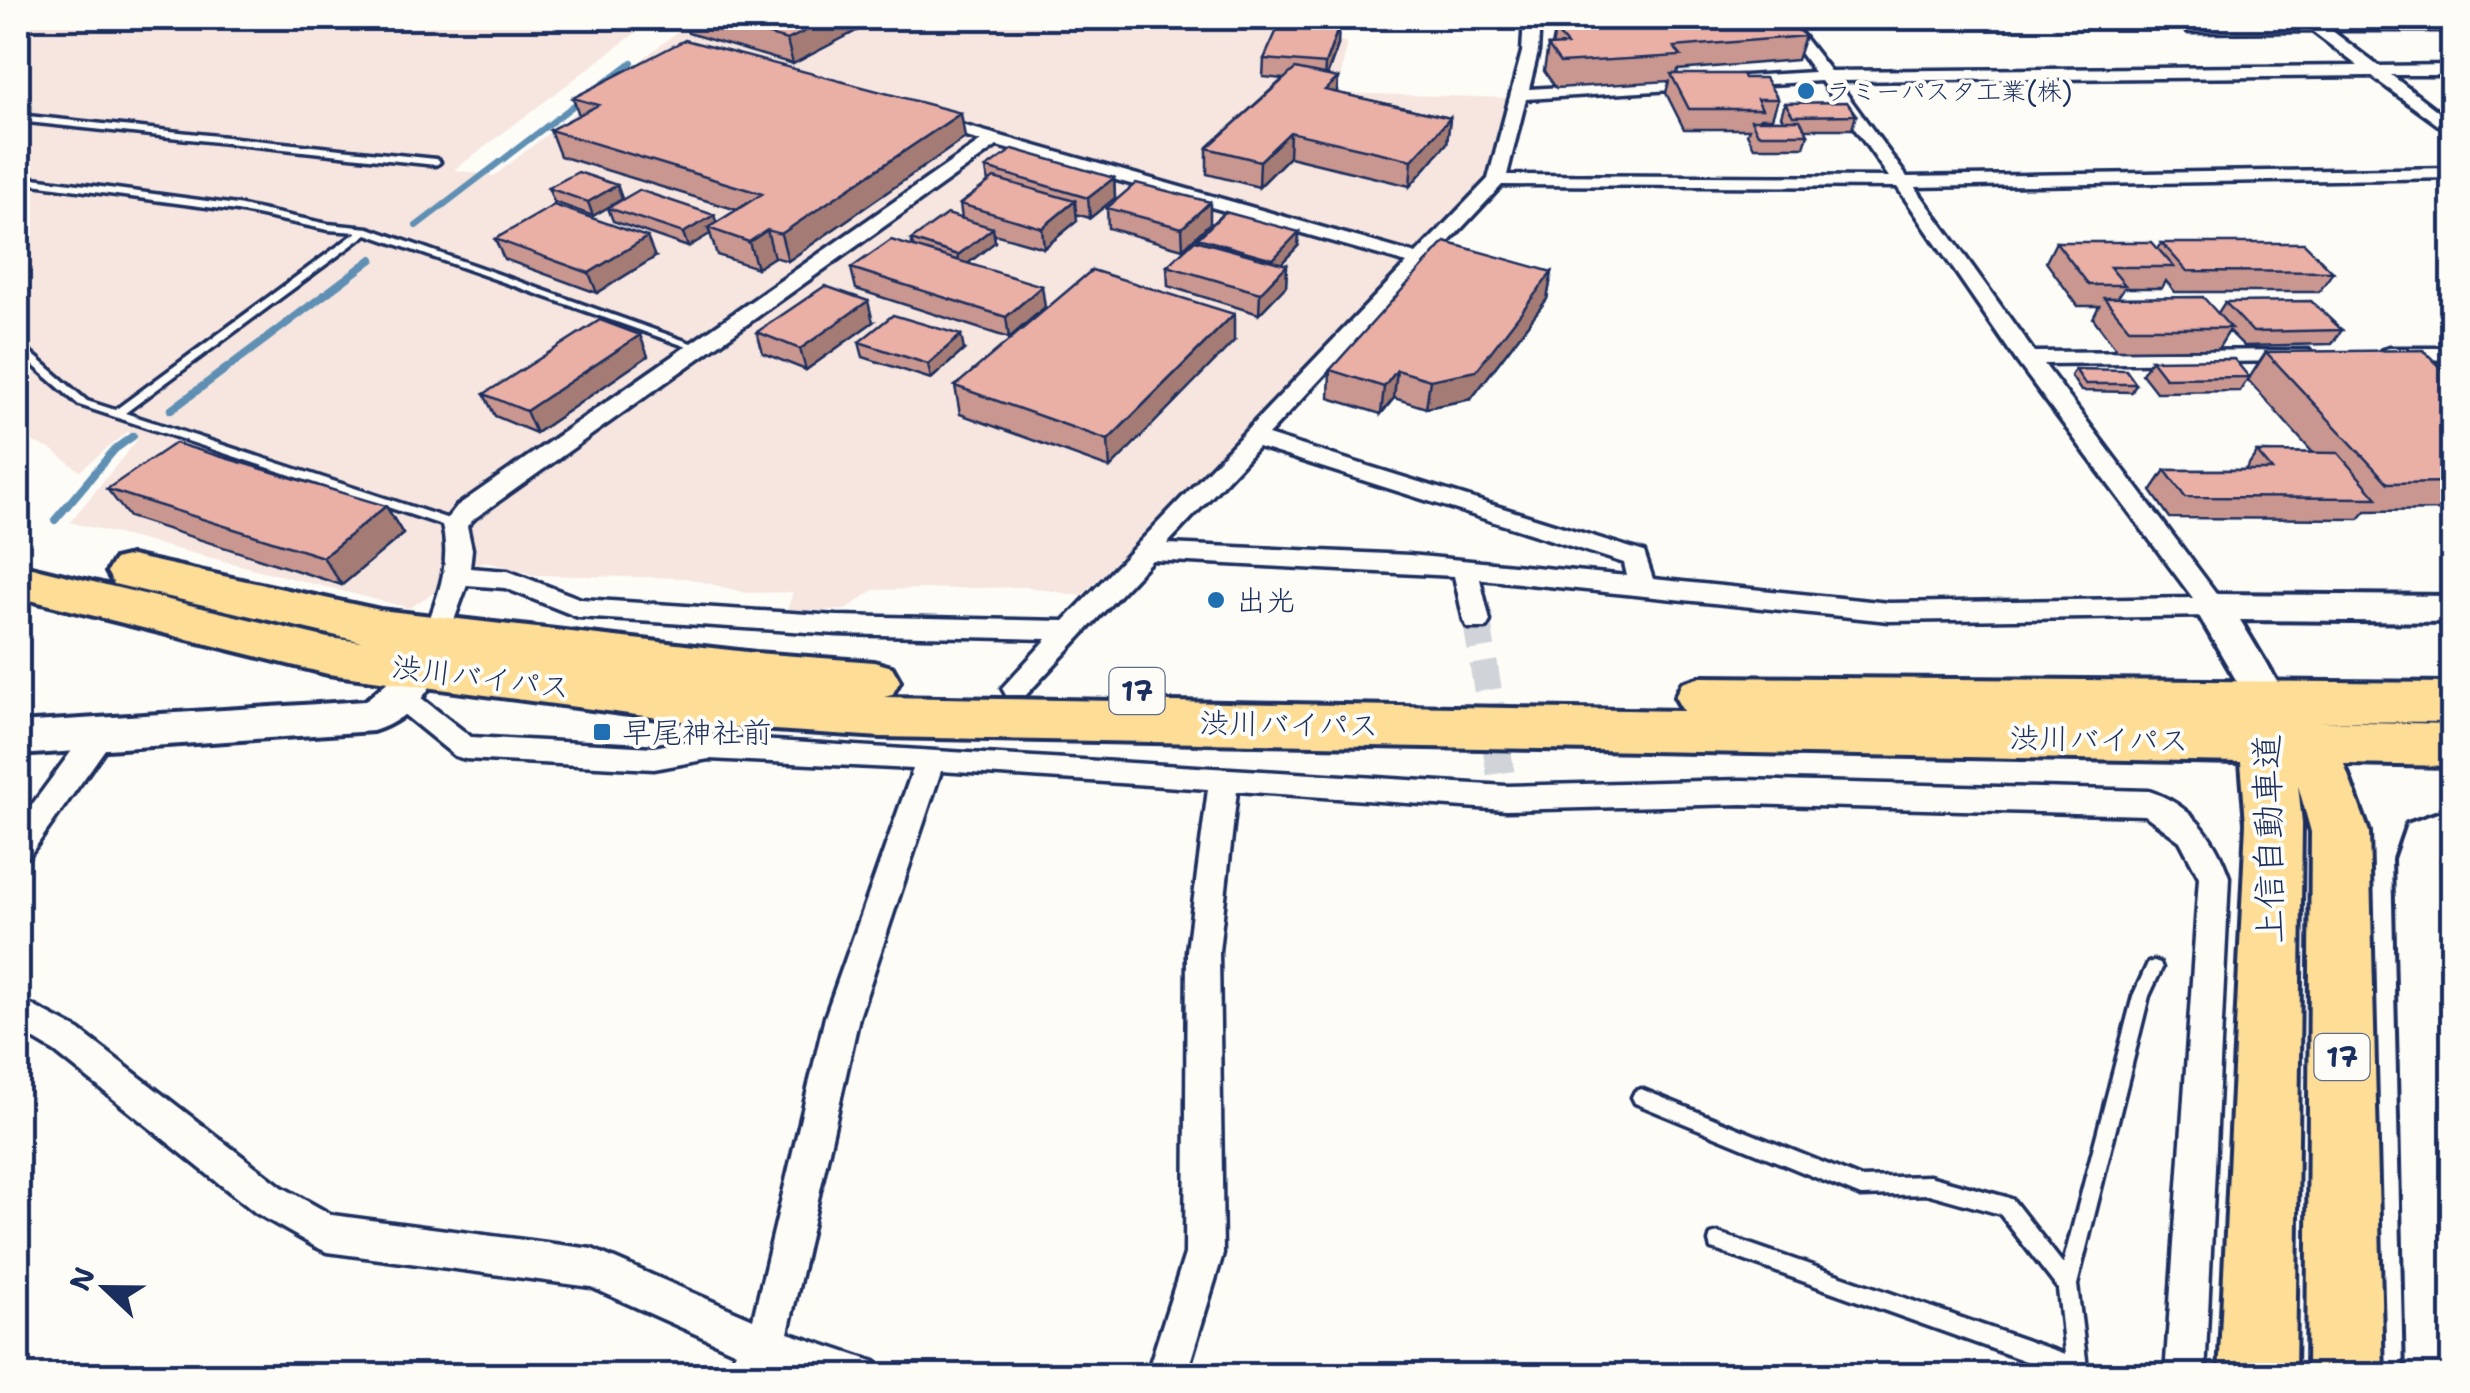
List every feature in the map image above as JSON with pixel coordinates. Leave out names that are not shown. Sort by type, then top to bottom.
[{"type":"highway","name":"渋川バイパス","points":[[18,545],[380,628],[421,668],[756,672],[1016,688],[2281,728],[2452,745]]},
{"type":"highway","name":"渋川バイパス","points":[[18,581],[328,656],[727,707],[880,718],[2281,728],[2452,702]]},
{"type":"highway","name":"上信自動車道","points":[[2257,1376],[2274,823],[2281,728]]},
{"type":"highway","name":"上信自動車道","points":[[2281,728],[2329,787],[2340,832],[2345,1376]]},
{"type":"street","points":[[1016,688],[1497,180],[1530,52],[1532,18]]},
{"type":"street","points":[[1782,18],[1905,182],[2026,358],[2213,607],[2281,728]]},
{"type":"street","points":[[2176,18],[2189,26],[2452,25]]},
{"type":"street","points":[[2318,27],[2452,130]]},
{"type":"street","points":[[1520,94],[1826,76],[2452,70]]},
{"type":"street","points":[[919,118],[1420,261]]},
{"type":"street","points":[[18,739],[373,716],[421,668],[457,576],[460,549],[454,526],[466,512],[994,140]]},
{"type":"street","points":[[1497,180],[1905,182],[2452,172]]},
{"type":"street","points":[[2416,378],[2382,354],[2452,354]]},
{"type":"street","points":[[2026,358],[2315,355]]},
{"type":"street","points":[[1253,438],[1635,558],[1642,587]]},
{"type":"street","points":[[1146,551],[1409,563],[1889,612],[2213,607],[2452,609]]},
{"type":"street","points":[[1465,570],[1477,621]]},
{"type":"street","points":[[457,576],[508,580],[578,608],[837,625],[1068,630]]},
{"type":"street","points":[[421,668],[464,748],[654,758],[709,748],[930,759],[1224,781],[2149,803],[2174,816],[2198,836],[2214,877],[2185,1376]]},
{"type":"street","points":[[18,847],[100,734]]},
{"type":"street","points":[[742,1376],[766,1345],[842,1017],[930,759]]},
{"type":"street","points":[[1166,1376],[1204,1254],[1203,951],[1224,781]]},
{"type":"street","points":[[2436,1376],[2417,859],[2422,837],[2452,826]]},
{"type":"street","points":[[18,1013],[67,1042],[268,1200],[327,1233],[592,1268],[766,1345],[861,1376]]},
{"type":"lane","points":[[18,118],[436,162]]},
{"type":"lane","points":[[18,132],[39,120]]},
{"type":"lane","points":[[18,180],[237,208],[328,227],[366,230],[700,348]]},
{"type":"lane","points":[[117,414],[366,230]]},
{"type":"lane","points":[[18,347],[82,403],[454,526]]},
{"type":"lane","points":[[1718,1242],[2077,1372],[2067,1285],[2141,996],[2154,968]]},
{"type":"lane","points":[[1641,1097],[1861,1187],[1929,1184],[2006,1206],[2067,1285]]},
{"type":"shaded area","points":[[18,18],[583,18],[579,23],[638,31],[454,170],[494,176],[695,18],[1317,18],[1326,40],[1347,42],[1338,93],[1509,98],[1488,177],[1082,596],[1029,587],[873,590],[846,610],[787,611],[793,592],[747,593],[686,578],[534,575],[485,561],[409,608],[70,522],[138,439],[127,432],[80,471],[52,450],[18,435]]},
{"type":"building","points":[[708,18],[832,18],[787,40]]},
{"type":"building","points":[[1720,18],[1784,18],[1805,36],[1674,47],[1681,56],[1560,63],[1548,46],[1567,45],[1555,31]]},
{"type":"building","points":[[1281,21],[1339,26],[1325,64],[1264,59]]},
{"type":"building","points":[[685,40],[961,113],[781,234],[767,230],[749,242],[708,228],[762,194],[550,130],[598,105],[573,98]]},
{"type":"building","points":[[1295,69],[1338,78],[1325,90],[1450,118],[1412,160],[1290,132],[1260,161],[1207,148]]},
{"type":"building","points":[[1671,74],[1742,74],[1744,78],[1765,78],[1778,99],[1757,99],[1762,109],[1689,109]]},
{"type":"building","points":[[1847,102],[1856,115],[1793,116],[1785,103]]},
{"type":"building","points":[[1751,120],[1800,120],[1808,134],[1758,134]]},
{"type":"building","points":[[1013,149],[1114,178],[1088,198],[986,168]]},
{"type":"building","points":[[578,172],[617,185],[588,202],[548,188]]},
{"type":"building","points":[[994,178],[1075,201],[1042,228],[960,204]]},
{"type":"building","points":[[1136,183],[1210,202],[1182,228],[1107,208]]},
{"type":"building","points":[[639,190],[714,215],[683,233],[608,208]]},
{"type":"building","points":[[554,205],[647,237],[589,273],[495,239]]},
{"type":"building","points":[[1225,212],[1299,232],[1273,259],[1198,238]]},
{"type":"building","points":[[947,214],[993,228],[958,255],[911,240]]},
{"type":"building","points":[[891,240],[1042,286],[1006,317],[851,268]]},
{"type":"building","points":[[1195,240],[1287,265],[1260,293],[1167,266]]},
{"type":"building","points":[[1445,242],[1552,272],[1476,371],[1430,380],[1397,370],[1384,387],[1330,370]]},
{"type":"building","points":[[2056,242],[2152,242],[2174,267],[2110,267],[2125,285],[2089,285]]},
{"type":"building","points":[[2162,243],[2304,243],[2333,272],[2187,271]]},
{"type":"building","points":[[1092,270],[1234,314],[1108,440],[955,386]]},
{"type":"building","points":[[825,286],[868,301],[800,349],[757,332]]},
{"type":"building","points":[[2203,297],[2231,328],[2129,328],[2104,298]]},
{"type":"building","points":[[2311,301],[2342,330],[2253,332],[2225,302]]},
{"type":"building","points":[[893,315],[961,335],[928,364],[859,342]]},
{"type":"building","points":[[600,320],[640,335],[526,411],[484,394]]},
{"type":"building","points":[[2423,350],[2452,378],[2452,482],[2388,483],[2266,352]]},
{"type":"building","points":[[2234,359],[2249,377],[2165,378],[2151,360]]},
{"type":"building","points":[[2075,369],[2126,370],[2136,384],[2085,384]]},
{"type":"building","points":[[175,443],[386,506],[323,557],[107,489]]},
{"type":"building","points":[[2257,452],[2338,453],[2377,498],[2185,497],[2165,470],[2272,470]]},
{"type":"waterway","points":[[600,86],[632,62]]},
{"type":"waterway","points":[[416,226],[586,96]]},
{"type":"waterway","points":[[171,410],[372,259]]},
{"type":"waterway","points":[[55,520],[115,449],[133,436]]},
{"type":"tunnel","points":[[1477,621],[1501,776]]},
{"type":"place","name":"ラミーパスタ工業(株)","points":[[1806,91]]},
{"type":"place","name":"出光","points":[[1216,600]]},
{"type":"place","name":"早尾神社前","points":[[602,732]]}]
